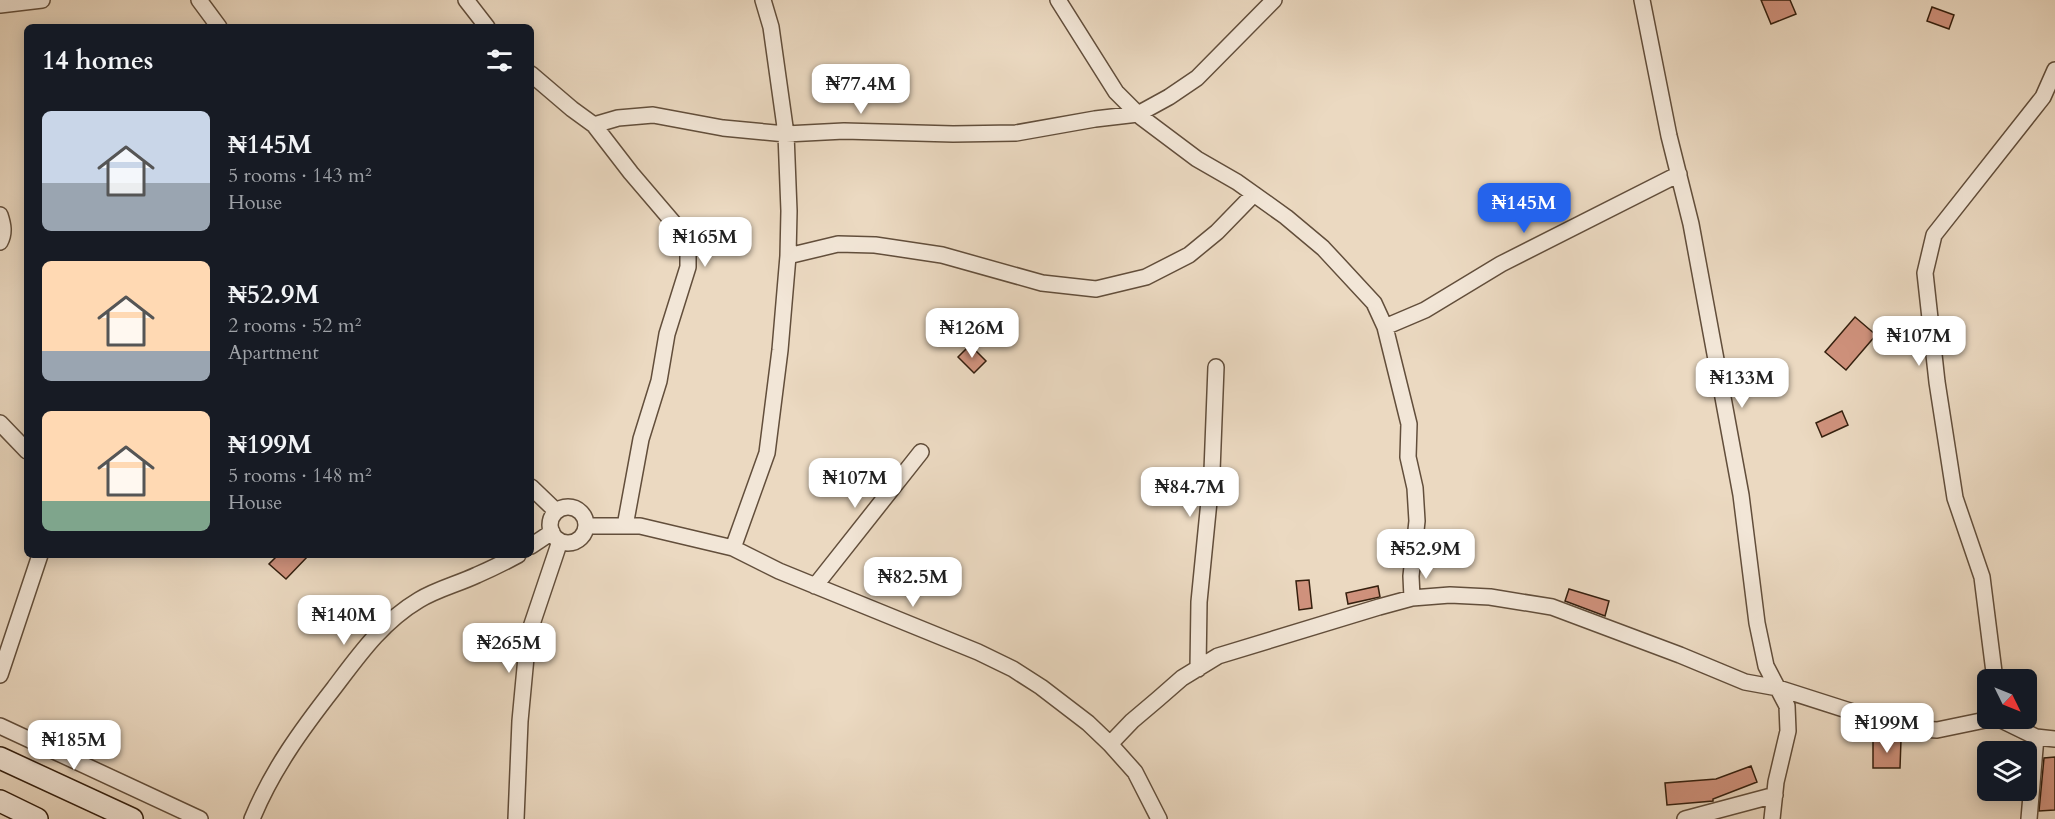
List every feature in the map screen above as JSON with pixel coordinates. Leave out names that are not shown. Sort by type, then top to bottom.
[{"type":"main road","points":[[0,758],[132,819]]},
{"type":"main road","points":[[0,801],[37,819]]},
{"type":"street","points":[[0,5],[42,0]]},
{"type":"street","points":[[466,0],[485,24]]},
{"type":"street","points":[[733,548],[767,453],[780,350],[788,256],[786,134],[771,27],[763,0]]},
{"type":"street","points":[[1058,0],[1076,32],[1116,92],[1138,114],[1197,159],[1286,217],[1323,248],[1374,303],[1385,327],[1409,424],[1407,457],[1415,488],[1417,521],[1412,598]]},
{"type":"street","points":[[594,125],[604,120],[653,115],[723,128],[786,134],[844,131],[1016,133],[1138,114],[1197,78],[1274,0]]},
{"type":"street","points":[[1642,0],[1691,224],[1741,495],[1757,623],[1766,666],[1787,706],[1788,730],[1772,819]]},
{"type":"street","points":[[204,1],[217,24]]},
{"type":"street","points":[[1994,669],[1982,577],[1955,498],[1925,273],[1934,235],[2049,101],[2055,70]]},
{"type":"street","points":[[534,77],[594,125],[678,228],[688,246],[688,267],[668,334],[659,381],[641,439],[625,526]]},
{"type":"street","points":[[1385,327],[1425,310],[1501,264],[1679,174]]},
{"type":"street","points":[[788,256],[838,244],[876,245],[942,255],[1042,284],[1096,289],[1146,277],[1189,255],[1217,232],[1254,194]]},
{"type":"street","points":[[0,215],[3,224],[0,242]]},
{"type":"street","points":[[1198,669],[1199,603],[1212,471],[1216,367]]},
{"type":"street","points":[[0,423],[24,448]]},
{"type":"street","points":[[815,586],[921,452]]},
{"type":"street","points":[[534,490],[556,511]]},
{"type":"street","points":[[564,507],[572,507],[580,511],[585,518],[586,526],[583,534],[577,540],[569,542],[556,536],[550,524],[556,511],[564,507]]},
{"type":"street","points":[[586,526],[640,526],[733,548],[815,586],[978,652],[1013,669],[1088,723],[1110,744],[1136,772],[1159,819]]},
{"type":"street","points":[[534,545],[556,536]]},
{"type":"street","points":[[516,819],[520,721],[528,636],[556,536]]},
{"type":"street","points":[[0,675],[39,558]]},
{"type":"street","points":[[252,819],[277,766],[301,731],[367,644],[392,618],[434,592],[512,558]]},
{"type":"street","points":[[1110,744],[1182,678],[1218,656],[1412,598],[1450,595],[1490,597],[1552,607],[1745,682],[1778,688],[1903,729],[1938,730],[1977,722]]},
{"type":"street","points":[[0,726],[200,819]]},
{"type":"street","points":[[2019,729],[2036,737],[2055,739]]},
{"type":"street","points":[[2029,819],[2036,737]]},
{"type":"street","points":[[1685,819],[1775,795]]},
{"type":"building","points":[[1761,0],[1790,0],[1796,14],[1771,24]]},
{"type":"building","points":[[1932,7],[1954,15],[1949,29],[1927,21]]},
{"type":"building","points":[[1855,317],[1876,335],[1846,370],[1825,352]]},
{"type":"building","points":[[970,345],[986,361],[974,373],[958,357]]},
{"type":"building","points":[[1842,411],[1848,425],[1822,437],[1816,423]]},
{"type":"building","points":[[275,558],[306,558],[286,579],[269,564]]},
{"type":"building","points":[[1309,580],[1312,608],[1299,610],[1296,581]]},
{"type":"building","points":[[1378,586],[1380,597],[1348,604],[1346,593]]},
{"type":"building","points":[[1569,589],[1609,601],[1605,616],[1565,601]]},
{"type":"building","points":[[1873,740],[1901,740],[1900,768],[1873,768]]},
{"type":"building","points":[[2055,757],[2055,810],[2039,811],[2044,758]]},
{"type":"building","points":[[1751,766],[1757,782],[1713,799],[1713,801],[1667,805],[1665,783],[1716,779]]}]
